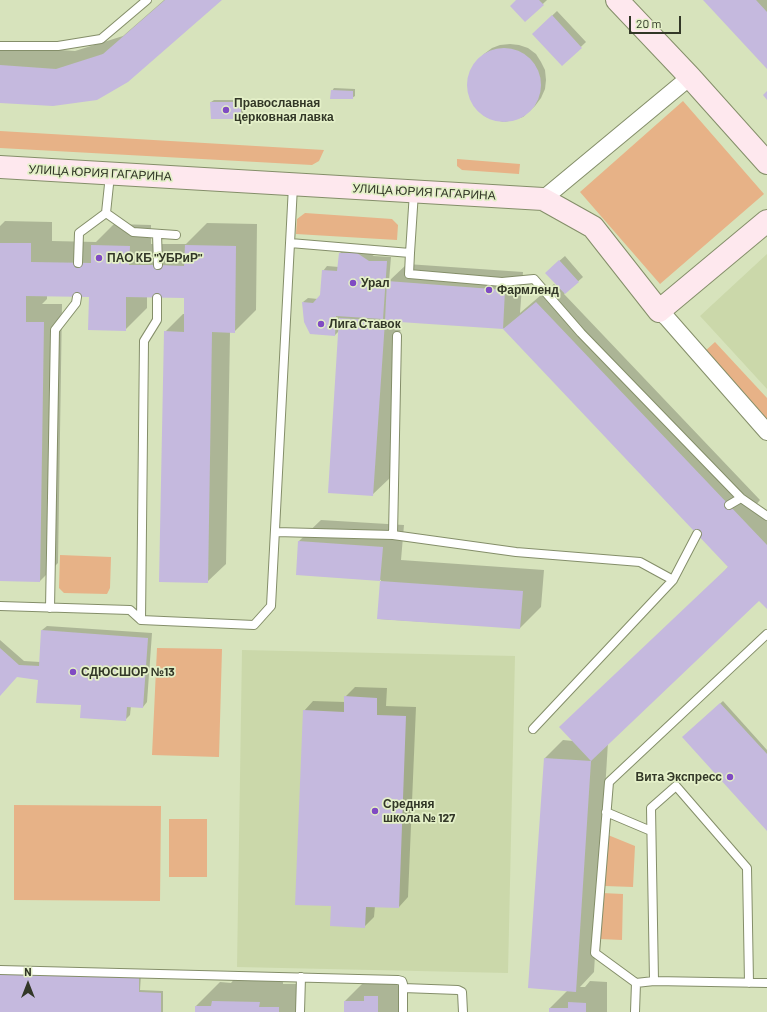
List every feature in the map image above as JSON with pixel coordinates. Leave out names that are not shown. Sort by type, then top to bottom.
[{"type":"main road","points":[[617,0],[690,77],[767,163]]},
{"type":"main road","name":"УЛИЦА ЮРИЯ ГАГАРИНА","points":[[0,167],[543,200],[593,227],[659,311]]},
{"type":"main road","points":[[659,311],[767,221]]},
{"type":"street","points":[[543,200],[690,77]]},
{"type":"street","points":[[659,311],[767,432]]},
{"type":"lane","points":[[0,46],[58,46],[101,39],[147,0]]},
{"type":"lane","points":[[78,263],[79,233],[106,213],[111,174]]},
{"type":"lane","points":[[0,606],[130,610],[141,620],[254,625],[272,606],[293,185]]},
{"type":"lane","points":[[414,192],[409,274],[502,282],[534,279],[581,333],[740,498],[767,516]]},
{"type":"lane","points":[[106,213],[133,232],[176,235]]},
{"type":"lane","points":[[157,234],[158,265]]},
{"type":"lane","points":[[290,244],[410,252]]},
{"type":"lane","points":[[50,608],[55,330],[76,303],[78,296]]},
{"type":"lane","points":[[141,620],[144,341],[156,320],[157,298]]},
{"type":"lane","points":[[393,535],[397,336]]},
{"type":"lane","points":[[729,505],[740,498]]},
{"type":"lane","points":[[276,532],[393,535],[516,552],[640,562],[673,580]]},
{"type":"lane","points":[[533,729],[673,580],[697,534]]},
{"type":"lane","points":[[767,634],[609,782],[595,954],[636,983],[654,981],[767,983]]},
{"type":"lane","points":[[654,981],[651,808],[676,786],[747,868],[749,983]]},
{"type":"lane","points":[[606,812],[651,831]]},
{"type":"lane","points":[[0,970],[398,980],[402,981],[403,984],[403,1012]]},
{"type":"lane","points":[[300,1012],[301,977]]},
{"type":"lane","points":[[635,1012],[636,983]]},
{"type":"lane","points":[[403,988],[458,990],[462,992],[463,1012]]},
{"type":"shaded area","points":[[683,101],[764,194],[660,284],[580,192]]},
{"type":"shaded area","points":[[0,131],[324,150],[319,161],[312,165],[0,148]]},
{"type":"shaded area","points":[[457,159],[520,164],[519,174],[462,170],[457,166]]},
{"type":"shaded area","points":[[305,213],[392,219],[398,225],[397,240],[296,234],[297,219]]},
{"type":"shaded area","points":[[767,254],[767,389],[700,316]]},
{"type":"shaded area","points":[[715,342],[767,398],[767,419],[704,352]]},
{"type":"shaded area","points":[[60,555],[111,557],[110,588],[107,594],[64,593],[59,588]]},
{"type":"shaded area","points":[[157,648],[222,649],[219,757],[152,755]]},
{"type":"shaded area","name":"Средняя школа № 127","points":[[242,650],[515,656],[508,973],[237,967]]},
{"type":"shaded area","points":[[14,805],[161,806],[160,901],[14,900]]},
{"type":"shaded area","points":[[169,819],[207,819],[207,877],[169,877]]},
{"type":"shaded area","points":[[608,835],[635,846],[633,887],[605,886]]},
{"type":"shaded area","points":[[602,893],[623,894],[622,940],[600,939]]},
{"type":"building","points":[[165,0],[222,0],[128,82],[97,100],[53,106],[0,103],[0,65],[56,69],[103,54]]},
{"type":"building","points":[[516,0],[539,0],[544,5],[525,22],[510,6]]},
{"type":"building","points":[[703,0],[756,0],[767,12],[767,69]]},
{"type":"building","points":[[552,15],[582,48],[562,66],[532,34]]},
{"type":"building","points":[[504,48],[525,54],[535,64],[541,85],[535,106],[525,116],[504,122],[483,116],[473,106],[467,85],[473,64],[483,54]]},
{"type":"building","points":[[331,90],[353,91],[353,99],[330,99]]},
{"type":"building","points":[[767,91],[767,100],[763,95]]},
{"type":"building","name":"Православная церковная лавка","points":[[210,102],[241,102],[241,119],[211,119]]},
{"type":"building","points":[[0,243],[31,243],[31,262],[91,263],[91,245],[130,246],[129,265],[184,266],[185,245],[236,246],[235,333],[212,332],[208,583],[159,582],[164,331],[184,332],[184,298],[126,297],[126,331],[88,330],[89,297],[26,296],[26,322],[44,322],[40,582],[0,581]]},
{"type":"building","name":"Урал","points":[[339,253],[357,253],[369,261],[387,261],[383,319],[336,316],[335,336],[310,334],[304,322],[302,302],[313,303],[320,295],[322,270],[337,271]]},
{"type":"building","points":[[559,260],[579,282],[565,294],[545,273]]},
{"type":"building","points":[[387,281],[505,290],[503,329],[385,321]]},
{"type":"building","points":[[536,302],[767,545],[767,609],[759,601],[591,761],[559,727],[728,567],[503,329]]},
{"type":"building","points":[[339,318],[385,321],[373,496],[328,493]]},
{"type":"building","points":[[298,541],[383,547],[380,581],[296,575]]},
{"type":"building","points":[[380,581],[523,591],[520,629],[377,619]]},
{"type":"building","name":"СДЮСШОР №13","points":[[41,630],[148,638],[143,708],[127,707],[126,721],[80,718],[81,705],[36,703],[38,680],[17,677],[0,696],[0,648],[19,665],[39,666]]},
{"type":"building","points":[[344,696],[377,698],[377,715],[406,716],[399,908],[366,907],[365,928],[330,926],[331,906],[295,905],[303,710],[344,712]]},
{"type":"building","points":[[720,703],[767,754],[767,831],[682,737]]},
{"type":"building","points":[[544,758],[591,761],[576,992],[528,988]]},
{"type":"building","points":[[0,974],[139,977],[139,992],[161,993],[161,1012],[0,1012]]},
{"type":"building","points":[[364,996],[378,996],[378,1012],[344,1012],[344,1001],[364,1001]]},
{"type":"building","points":[[212,1001],[260,1002],[259,1007],[279,1007],[279,1012],[195,1012],[195,1006],[211,1006]]},
{"type":"building","points":[[568,1002],[586,1003],[586,1012],[549,1012],[549,1008],[568,1008]]},
{"type":"place","name":"Православная церковная лавка","points":[[226,110]]},
{"type":"place","name":"ПАО КБ \"УБРиР\"","points":[[99,258]]},
{"type":"place","name":"Урал","points":[[353,283]]},
{"type":"place","name":"Фармленд","points":[[489,290]]},
{"type":"place","name":"Лига Ставок","points":[[321,324]]},
{"type":"place","name":"СДЮСШОР №13","points":[[73,672]]},
{"type":"place","name":"Вита Экспресс","points":[[730,777]]},
{"type":"place","name":"Средняя школа № 127","points":[[375,811]]}]
